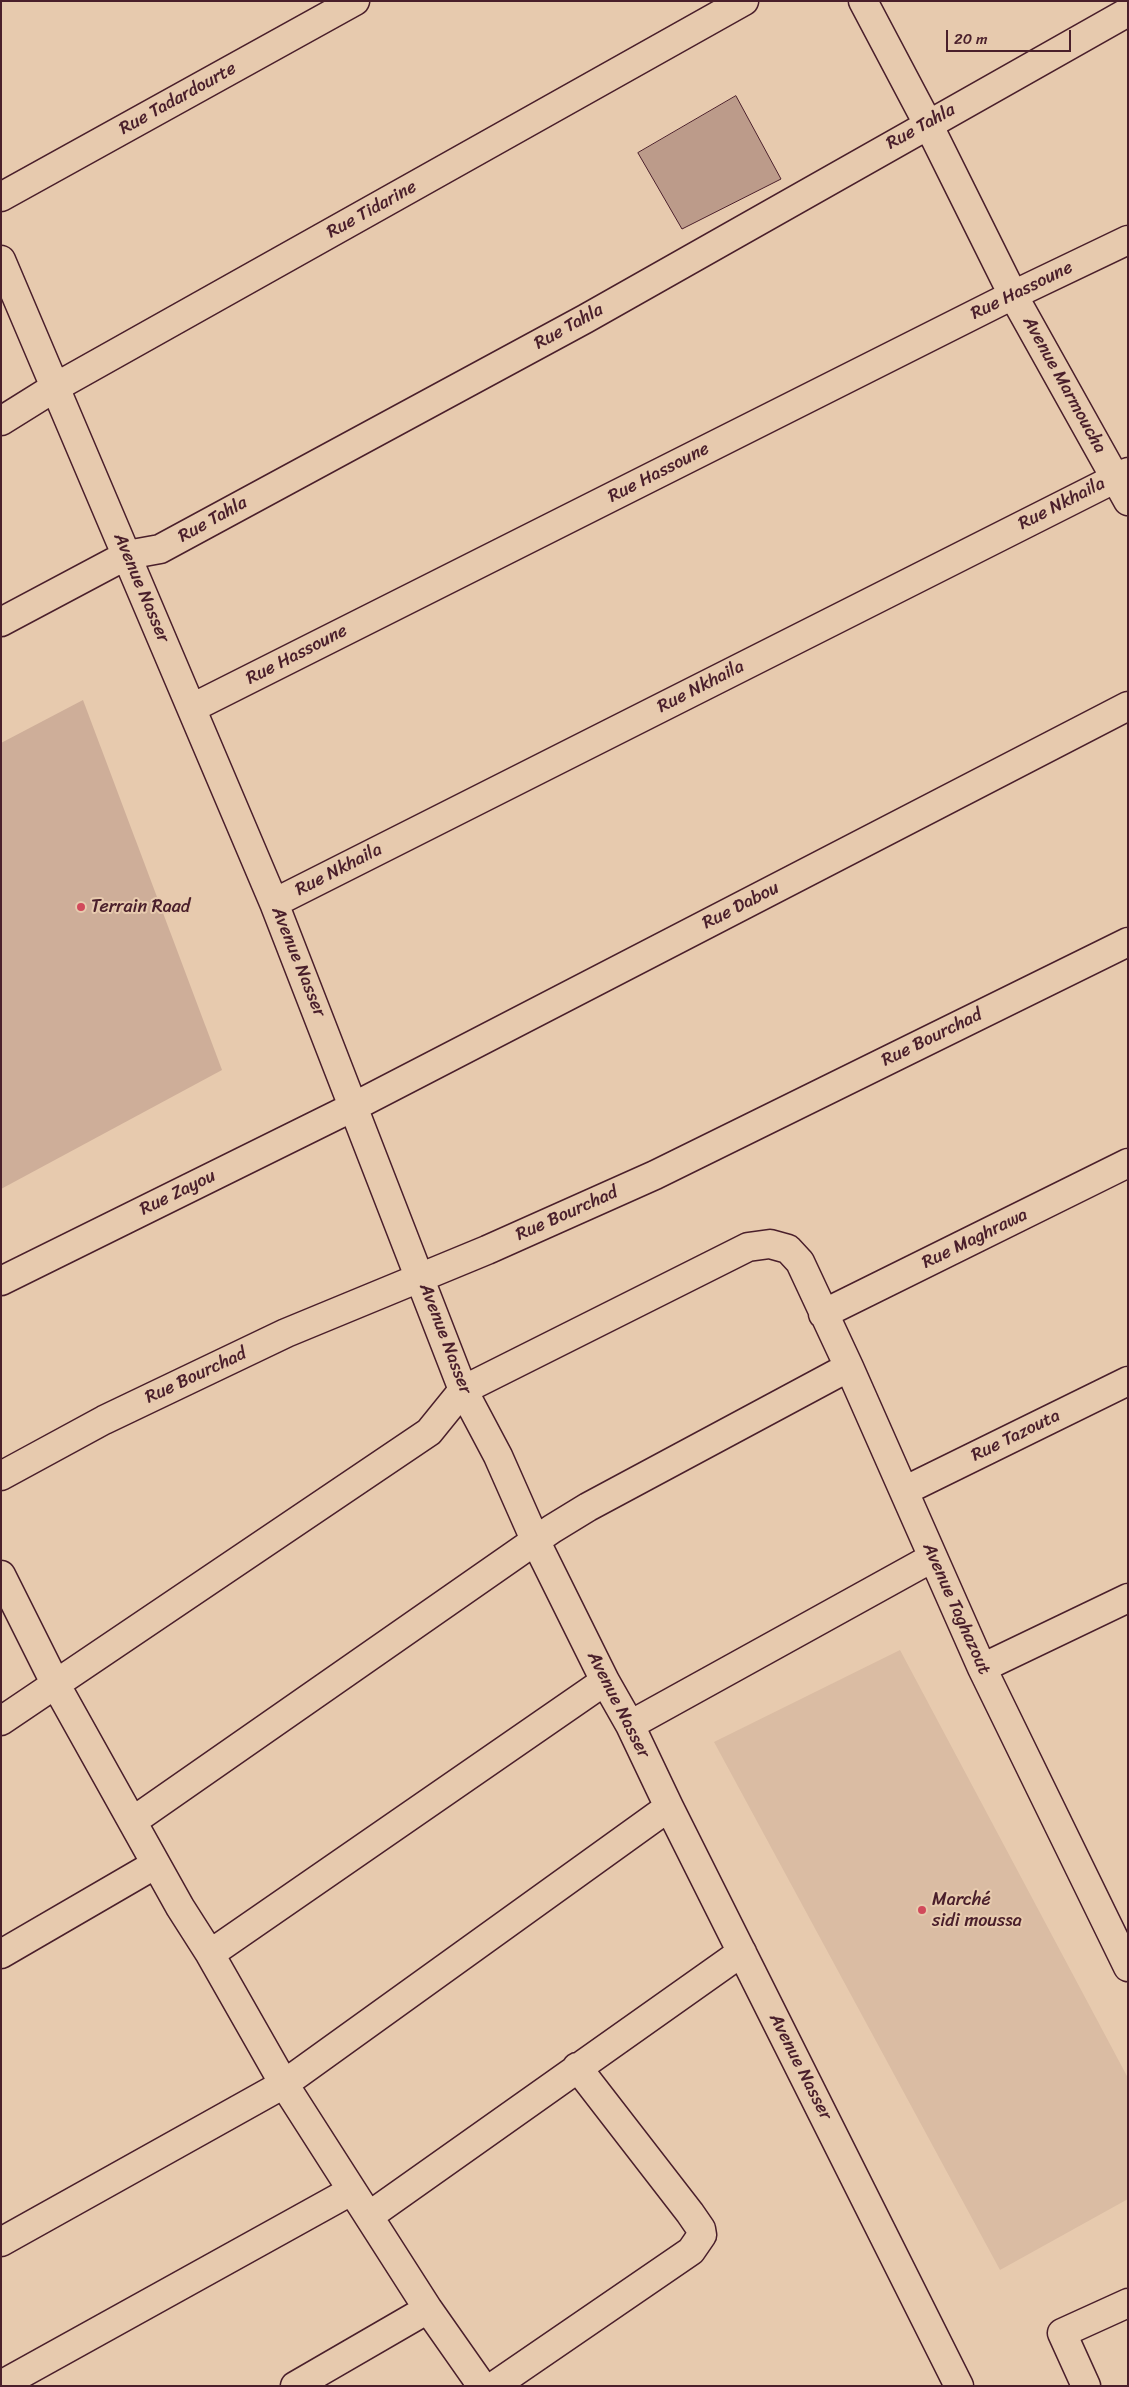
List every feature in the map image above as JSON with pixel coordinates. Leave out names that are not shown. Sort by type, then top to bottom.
[{"type":"street","name":"Rue Tadardourte","points":[[1,197],[355,1]]},
{"type":"street","name":"Rue Tidarine","points":[[1,420],[54,388],[744,1]]},
{"type":"street","name":"Avenue Marmoucha","points":[[863,1],[928,124],[1013,295],[1124,483]]},
{"type":"street","name":"Rue Tahla","points":[[1,622],[127,555],[160,549],[585,319],[1128,12]]},
{"type":"street","name":"Rue Hassoune","points":[[192,708],[1013,295],[1128,240]]},
{"type":"street","name":"Avenue Nasser","points":[[1,260],[274,903],[355,1106],[463,1390],[498,1456],[536,1542],[605,1681],[630,1725],[669,1807],[959,2386]]},
{"type":"street","name":"Rue Nkhaila","points":[[274,903],[1124,483]]},
{"type":"street","name":"Rue Dabou","points":[[355,1106],[1128,706]]},
{"type":"street","name":"Rue Bourchad","points":[[1,1476],[104,1420],[251,1350],[655,1175],[1128,942]]},
{"type":"street","name":"Rue Zayou","points":[[1,1281],[355,1106]]},
{"type":"street","name":"Rue Maghrawa","points":[[823,1314],[1128,1163]]},
{"type":"street","name":"Avenue Taghazout","points":[[463,1390],[748,1247],[770,1244],[788,1249],[800,1262],[849,1367],[982,1668],[1128,1967]]},
{"type":"street","points":[[133,1820],[536,1542],[552,1529],[588,1507],[849,1367]]},
{"type":"street","name":"Rue Tazouta","points":[[904,1491],[1128,1381]]},
{"type":"street","points":[[1,1721],[429,1432],[463,1390]]},
{"type":"street","points":[[630,1725],[932,1558]]},
{"type":"street","points":[[1,1575],[56,1684],[156,1864],[284,2084],[428,2309],[482,2386]]},
{"type":"street","points":[[982,1668],[1128,1598]]},
{"type":"street","points":[[210,1954],[605,1681]]},
{"type":"street","points":[[1,2242],[284,2084],[669,1807]]},
{"type":"street","points":[[1,1954],[156,1864]]},
{"type":"street","points":[[368,2216],[576,2067],[742,1952]]},
{"type":"street","points":[[494,2386],[691,2251],[702,2235],[701,2229],[690,2213],[576,2067]]},
{"type":"street","points":[[1,2384],[351,2191]]},
{"type":"street","points":[[1086,2386],[1062,2333],[1128,2303]]},
{"type":"street","points":[[296,2386],[428,2309]]},
{"type":"shaded area","name":"Terrain Raad","points":[[83,700],[222,1070],[1,1189],[1,743]]},
{"type":"shaded area","name":"Marché sidi moussa","points":[[900,1650],[1128,2078],[1128,2199],[1000,2270],[714,1742]]},
{"type":"building","points":[[736,96],[781,179],[682,229],[638,153]]},
{"type":"place","name":"Terrain Raad","points":[[81,907]]},
{"type":"place","name":"Marché sidi moussa","points":[[922,1910]]}]
